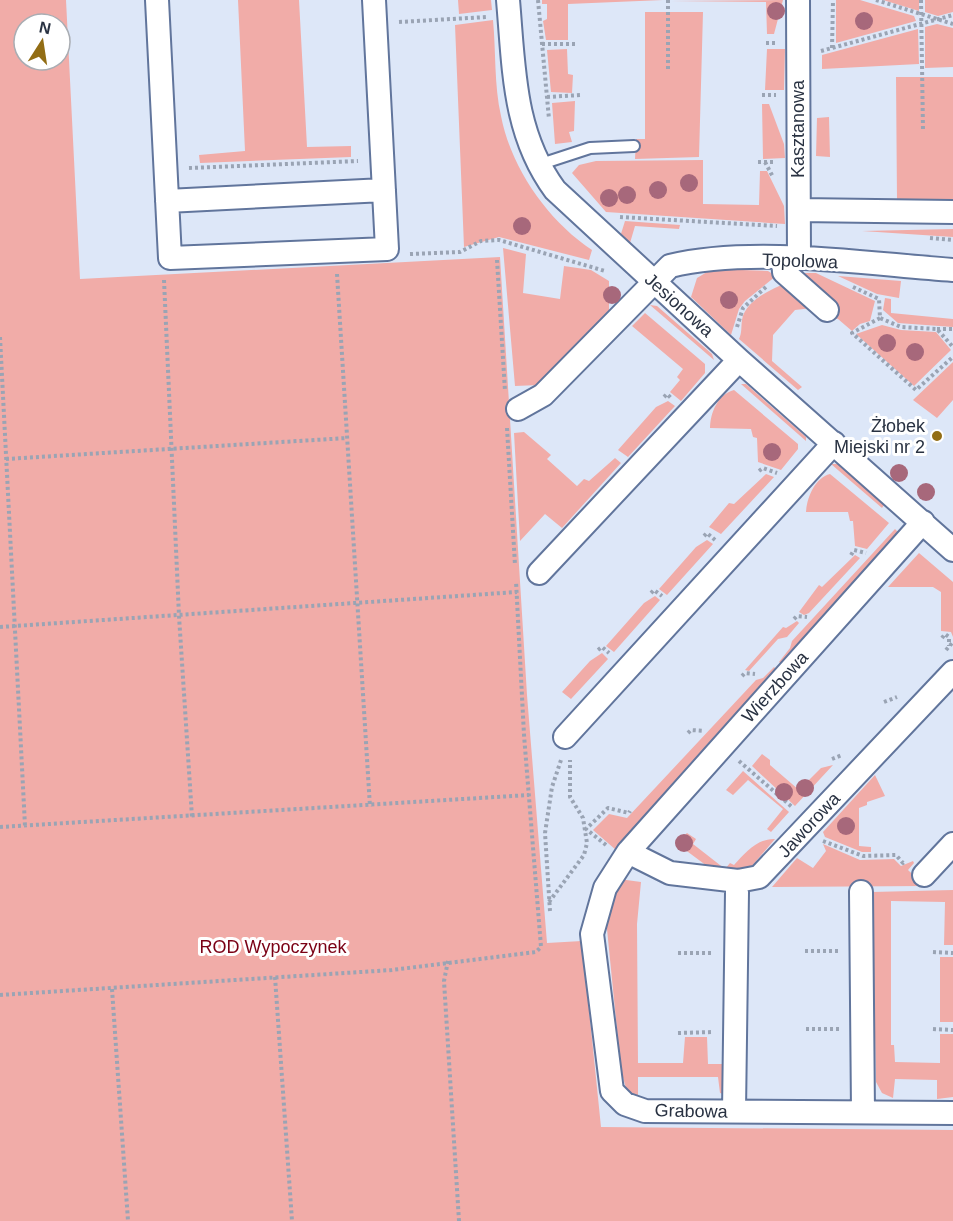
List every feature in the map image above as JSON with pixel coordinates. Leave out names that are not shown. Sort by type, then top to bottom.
[{"type":"street","points":[[158,0],[170,258],[387,249],[374,0]]},
{"type":"street","name":"Jesionowa","points":[[508,0],[517,106],[548,162],[555,189],[739,360],[953,550]]},
{"type":"street","name":"Kasztanowa","points":[[789,263],[793,219],[798,0]]},
{"type":"street","points":[[167,201],[384,190]]},
{"type":"street","points":[[793,219],[953,212]]},
{"type":"street","name":"Topolowa","points":[[510,409],[543,395],[670,266],[699,259],[953,270]]},
{"type":"street","points":[[789,263],[827,310]]},
{"type":"street","points":[[539,573],[739,360]]},
{"type":"street","points":[[566,748],[834,444]]},
{"type":"street","name":"Wierzbowa","points":[[620,851],[722,746],[923,522]]},
{"type":"street","name":"Jaworowa","points":[[620,851],[670,873],[738,881],[759,877],[800,820],[953,672]]},
{"type":"street","points":[[917,867],[953,844]]},
{"type":"street","name":"Grabowa","points":[[620,851],[604,888],[592,934],[612,1091],[625,1104],[645,1111],[953,1113]]},
{"type":"street","points":[[734,1111],[737,892]]},
{"type":"street","points":[[861,892],[862,1112]]},
{"type":"lane","points":[[548,162],[590,148],[634,146]]},
{"type":"path","points":[[538,0],[551,140],[548,162]]},
{"type":"path","points":[[668,0],[668,69]]},
{"type":"path","points":[[832,48],[833,0]]},
{"type":"path","points":[[876,0],[953,24]]},
{"type":"path","points":[[921,0],[923,130]]},
{"type":"path","points":[[816,52],[953,15]]},
{"type":"path","points":[[392,23],[491,17]]},
{"type":"path","points":[[542,44],[577,44]]},
{"type":"path","points":[[762,95],[780,94]]},
{"type":"path","points":[[547,97],[581,95]]},
{"type":"path","points":[[180,168],[382,160]]},
{"type":"path","points":[[612,217],[793,219]]},
{"type":"path","points":[[387,249],[402,255],[460,252],[482,242],[499,240]]},
{"type":"path","points":[[0,995],[392,970],[448,961],[536,952],[541,947],[517,592],[510,409],[497,260]]},
{"type":"path","points":[[739,360],[736,333],[743,308],[789,263]]},
{"type":"path","points":[[337,270],[370,807]]},
{"type":"path","points":[[164,280],[179,616],[192,817]]},
{"type":"path","points":[[879,299],[880,318]]},
{"type":"path","points":[[880,318],[901,327],[953,329]]},
{"type":"path","points":[[880,318],[852,333],[916,390],[953,357]]},
{"type":"path","points":[[938,329],[953,347]]},
{"type":"path","points":[[0,337],[25,826]]},
{"type":"path","points":[[6,459],[347,438]]},
{"type":"path","points":[[759,471],[763,468],[780,474]]},
{"type":"path","points":[[704,536],[707,533],[718,542]]},
{"type":"path","points":[[851,555],[854,550],[867,553]]},
{"type":"path","points":[[651,593],[654,590],[665,599]]},
{"type":"path","points":[[0,627],[517,592]]},
{"type":"path","points":[[794,619],[797,616],[808,617]]},
{"type":"path","points":[[942,638],[945,634],[949,637],[949,646]]},
{"type":"path","points":[[598,650],[602,647],[612,656]]},
{"type":"path","points":[[742,676],[745,673],[756,674]]},
{"type":"path","points":[[688,733],[691,730],[704,731]]},
{"type":"path","points":[[722,746],[823,841],[863,856],[904,853]]},
{"type":"path","points":[[549,902],[584,855],[586,843],[583,818],[570,796],[566,748]]},
{"type":"path","points":[[550,911],[544,833],[552,787],[566,748]]},
{"type":"path","points":[[0,827],[370,807],[529,795]]},
{"type":"path","points":[[615,810],[621,803]]},
{"type":"path","points":[[590,832],[620,851]]},
{"type":"path","points":[[896,855],[903,862],[917,867]]},
{"type":"path","points":[[805,951],[862,951]]},
{"type":"path","points":[[933,952],[953,953]]},
{"type":"path","points":[[678,953],[736,953]]},
{"type":"path","points":[[448,961],[444,981],[459,1221]]},
{"type":"path","points":[[275,977],[292,1221]]},
{"type":"path","points":[[112,988],[129,1221]]},
{"type":"path","points":[[806,1029],[862,1029]]},
{"type":"path","points":[[933,1029],[953,1030]]},
{"type":"path","points":[[678,1033],[735,1032]]},
{"type":"green space","name":"ROD Wypoczynek","points":[[0,0],[66,0],[67,12],[12,12],[12,72],[70,72],[80,279],[500,257],[527,695],[547,943],[582,941],[601,1127],[953,1130],[953,1221],[0,1221]]},
{"type":"green space","points":[[238,0],[299,0],[307,147],[351,146],[351,157],[200,163],[199,155],[245,151]]},
{"type":"green space","points":[[458,0],[491,0],[492,10],[459,14]]},
{"type":"green space","points":[[542,0],[663,0],[568,4],[568,40],[546,40],[543,21],[547,19],[547,4],[542,4]]},
{"type":"green space","points":[[783,0],[774,34],[767,34],[766,2],[671,1]]},
{"type":"green space","points":[[836,0],[860,0],[914,16],[916,21],[836,43]]},
{"type":"green space","points":[[883,0],[919,0],[919,11]]},
{"type":"green space","points":[[925,0],[953,0],[953,12],[938,16],[925,12]]},
{"type":"green space","points":[[645,12],[703,12],[699,157],[635,159],[636,139],[645,139]]},
{"type":"green space","points":[[493,20],[499,104],[513,155],[534,192],[547,209],[576,238],[592,250],[589,260],[499,237],[464,247],[455,25]]},
{"type":"green space","points":[[937,24],[953,28],[953,67],[925,68],[925,27]]},
{"type":"green space","points":[[918,29],[919,64],[822,69],[822,55]]},
{"type":"green space","points":[[567,49],[568,74],[573,75],[572,93],[551,92],[547,50]]},
{"type":"green space","points":[[767,49],[785,49],[784,90],[765,90]]},
{"type":"green space","points":[[896,77],[953,77],[953,201],[897,200]]},
{"type":"green space","points":[[575,101],[574,131],[569,132],[572,142],[555,144],[552,103]]},
{"type":"green space","points":[[762,104],[769,104],[784,144],[785,158],[763,159]]},
{"type":"green space","points":[[829,117],[830,157],[816,156],[817,118]]},
{"type":"green space","points":[[703,160],[703,204],[759,205],[760,171],[767,171],[784,206],[785,224],[606,212],[572,173],[579,165],[596,161]]},
{"type":"green space","points":[[625,221],[680,225],[679,229],[635,226],[630,243],[620,237]]},
{"type":"green space","points":[[953,229],[953,237],[862,231]]},
{"type":"green space","points":[[503,248],[526,254],[523,293],[560,299],[564,266],[591,270],[609,281],[609,310],[539,385],[515,386]]},
{"type":"green space","points":[[712,269],[768,271],[776,276],[745,301],[739,309],[731,335],[691,297],[697,278]]},
{"type":"green space","points":[[804,273],[816,273],[875,301],[870,321],[860,324],[852,331],[838,319],[825,315],[807,284]]},
{"type":"green space","points":[[838,276],[901,281],[899,298],[877,294]]},
{"type":"green space","points":[[786,283],[812,308],[795,310],[773,335],[772,361],[802,387],[798,390],[739,339],[742,320],[748,307],[759,297]]},
{"type":"green space","points":[[885,298],[891,299],[891,313],[953,319],[953,327],[898,323],[883,310]]},
{"type":"green space","points":[[650,305],[657,306],[712,354],[714,360]]},
{"type":"green space","points":[[645,313],[705,364],[705,373],[681,401],[670,392],[680,380],[677,377],[683,369],[632,326]]},
{"type":"green space","points":[[882,325],[901,330],[936,332],[951,350],[914,386],[856,334]]},
{"type":"green space","points":[[953,362],[953,400],[937,418],[913,400]]},
{"type":"green space","points":[[741,384],[746,384],[806,437],[806,441]]},
{"type":"green space","points":[[734,390],[798,444],[798,449],[781,470],[758,462],[757,438],[753,437],[751,429],[710,428],[719,400]]},
{"type":"green space","points":[[668,401],[675,406],[628,457],[618,450],[656,407]]},
{"type":"green space","points":[[524,432],[551,455],[547,459],[577,486],[584,479],[589,481],[615,458],[621,463],[562,528],[545,514],[520,541],[514,433]]},
{"type":"green space","points":[[831,464],[838,464],[884,505],[882,508]]},
{"type":"green space","points":[[766,474],[774,477],[721,534],[709,527],[729,503],[734,504]]},
{"type":"green space","points":[[830,474],[889,523],[867,549],[855,546],[853,521],[850,521],[848,512],[806,512],[808,500],[816,484]]},
{"type":"green space","points":[[895,529],[901,535],[783,665],[779,662],[790,648],[792,641]]},
{"type":"green space","points":[[707,540],[713,544],[667,595],[659,589],[696,547]]},
{"type":"green space","points":[[919,553],[953,582],[953,637],[951,632],[941,631],[941,592],[933,587],[888,587]]},
{"type":"green space","points":[[855,555],[860,558],[809,613],[804,615],[799,612],[819,585],[822,587]]},
{"type":"green space","points":[[655,596],[660,600],[614,652],[606,646],[644,603]]},
{"type":"green space","points":[[797,621],[799,623],[787,637],[778,639],[749,671],[745,670],[783,627],[786,628]]},
{"type":"green space","points":[[602,653],[608,659],[571,699],[562,692],[590,661]]},
{"type":"green space","points":[[774,667],[777,670],[616,850],[593,830],[609,814],[627,818],[756,680],[763,678]]},
{"type":"green space","points":[[762,754],[770,760],[770,765],[799,790],[821,768],[833,765],[795,806],[752,766]]},
{"type":"green space","points":[[743,771],[789,812],[771,832],[767,829],[783,809],[748,780],[733,795],[726,790]]},
{"type":"green space","points":[[875,775],[885,796],[867,802],[867,805],[859,808],[859,846],[871,847],[871,852],[862,852],[825,837],[823,832]]},
{"type":"green space","points":[[687,833],[696,839],[693,844],[725,869],[730,863],[734,865],[757,844],[775,839],[745,874],[711,869],[676,843]]},
{"type":"green space","points":[[823,844],[860,860],[894,859],[901,866],[913,861],[914,863],[908,870],[925,886],[772,887],[797,858],[813,868],[826,851]]},
{"type":"green space","points":[[619,879],[641,882],[637,924],[638,1063],[683,1063],[685,1037],[707,1037],[708,1064],[727,1064],[727,1089],[723,1094],[720,1093],[718,1077],[638,1077],[638,1098],[627,1092],[621,1070],[606,919]]},
{"type":"green space","points":[[953,890],[953,945],[944,945],[945,902],[891,901],[891,1045],[894,1045],[895,1062],[940,1063],[940,1034],[953,1034],[953,1097],[937,1099],[937,1080],[895,1079],[893,1098],[882,1093],[876,1082],[872,892]]},
{"type":"green space","points":[[940,957],[953,957],[953,1022],[940,1022]]},
{"type":"place","name":"Żłobek Miejski nr 2","points":[[937,436]]}]
